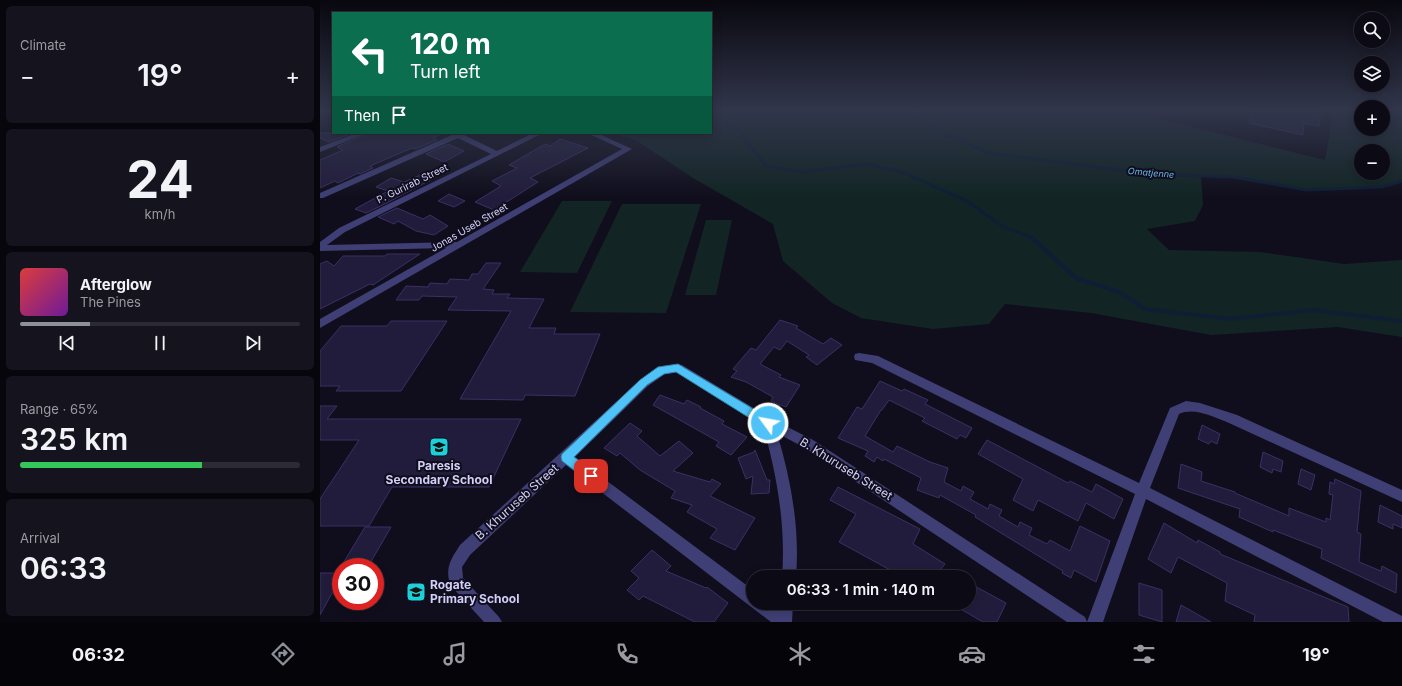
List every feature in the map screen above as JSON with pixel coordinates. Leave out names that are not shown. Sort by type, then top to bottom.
[{"type":"street","points":[[320,150],[348,139]]},
{"type":"street","points":[[320,196],[445,139]]},
{"type":"street","points":[[466,139],[497,154]]},
{"type":"street","name":"P. Gurirab Street","points":[[320,247],[342,230],[527,139]]},
{"type":"street","name":"Jonas Useb Street","points":[[320,324],[628,149],[605,139]]},
{"type":"street","points":[[320,247],[460,245]]},
{"type":"street","points":[[859,357],[874,359],[1142,491],[1399,622]]},
{"type":"street","name":"B. Khuruseb Street","points":[[494,622],[456,581],[455,566],[465,550],[644,383],[662,370],[678,368],[768,423],[809,444],[1080,622]]},
{"type":"street","points":[[1095,622],[1142,491],[1174,411],[1186,406],[1200,408],[1233,419],[1402,496]]},
{"type":"street","points":[[768,423],[779,458],[788,520],[790,570]]},
{"type":"street","points":[[566,457],[746,594]]},
{"type":"street","points":[[767,610],[783,622],[785,610]]},
{"type":"green space","points":[[631,139],[1241,139],[1325,160],[1329,139],[1402,139],[1402,181],[1382,187],[1307,190],[1233,177],[1201,176],[1203,205],[1195,221],[1147,229],[1169,250],[1260,252],[1344,264],[1402,260],[1402,337],[1338,327],[1211,335],[1091,313],[1005,304],[989,324],[933,329],[861,318],[832,303],[783,261],[773,224],[693,178],[637,141]]},
{"type":"green space","points":[[562,201],[612,201],[577,273],[520,272]]},
{"type":"green space","points":[[622,204],[701,204],[666,313],[570,312]]},
{"type":"green space","points":[[706,220],[732,220],[716,295],[685,295]]},
{"type":"building","points":[[322,139],[337,139],[329,142]]},
{"type":"building","points":[[355,139],[437,140],[415,149],[412,148],[370,166],[373,168],[360,174],[358,173],[338,183],[335,181],[320,188],[320,160],[343,150],[337,147]]},
{"type":"building","points":[[560,139],[588,148],[530,178],[538,182],[494,210],[475,202],[501,186],[492,181],[517,168],[509,165],[545,144],[550,146]]},
{"type":"building","points":[[448,144],[464,151],[444,162],[426,154]]},
{"type":"building","points":[[432,170],[436,177],[387,203],[366,213],[355,209],[388,191],[376,187],[391,178],[404,182]]},
{"type":"building","points":[[449,194],[465,201],[454,207],[438,201]]},
{"type":"building","points":[[397,208],[423,219],[430,215],[448,226],[434,235],[416,231],[398,221],[394,224],[378,217]]},
{"type":"building","points":[[387,254],[420,254],[373,285],[370,284],[320,309],[320,264],[327,261],[334,266],[343,256],[385,256]]},
{"type":"building","points":[[486,263],[501,263],[483,289],[494,290],[492,294],[510,294],[507,298],[544,299],[529,328],[556,328],[554,334],[600,334],[575,396],[525,395],[523,400],[460,399],[511,311],[448,310],[457,297],[422,296],[419,300],[396,300],[406,286],[428,287],[430,283],[447,284],[450,279],[469,280],[472,274],[478,274]]},
{"type":"building","points":[[780,320],[798,326],[796,328],[823,344],[831,338],[842,345],[817,365],[806,357],[809,355],[787,341],[780,350],[774,347],[760,364],[781,375],[779,377],[800,385],[786,407],[771,401],[773,397],[746,382],[731,377],[737,371],[733,369],[751,348],[756,350]]},
{"type":"building","points":[[391,321],[447,321],[401,391],[336,391],[340,386],[320,386],[320,351],[341,326],[387,326]]},
{"type":"building","points":[[880,381],[902,391],[904,389],[928,400],[925,404],[972,428],[966,438],[960,435],[957,439],[922,421],[925,418],[889,400],[865,436],[893,452],[897,446],[930,462],[948,468],[944,482],[961,491],[963,486],[974,492],[970,499],[988,509],[990,504],[1002,510],[999,516],[1018,527],[1020,522],[1032,528],[1029,535],[1047,544],[1050,540],[1070,551],[1080,526],[1110,541],[1096,582],[1074,570],[1071,578],[1062,573],[1063,571],[975,517],[976,515],[940,495],[939,498],[917,490],[921,478],[884,459],[883,461],[877,457],[874,462],[865,456],[868,451],[838,438],[857,407],[862,409]]},
{"type":"building","points":[[660,395],[684,404],[687,400],[724,421],[722,424],[747,437],[731,455],[716,446],[719,442],[653,405]]},
{"type":"building","points":[[320,406],[337,406],[327,419],[521,419],[489,487],[392,487],[369,526],[320,526],[320,499],[359,440],[320,440]]},
{"type":"building","points":[[630,423],[642,431],[637,436],[660,456],[679,441],[693,453],[673,471],[710,482],[712,479],[721,484],[710,496],[755,518],[735,550],[710,538],[717,529],[687,512],[692,505],[671,498],[675,491],[640,470],[620,453],[617,456],[604,448]]},
{"type":"building","points":[[1202,425],[1220,434],[1217,444],[1211,441],[1209,444],[1198,439]]},
{"type":"building","points":[[987,440],[1068,483],[1070,481],[1092,492],[1096,484],[1123,499],[1114,519],[1086,503],[1078,521],[1038,500],[1033,511],[1013,500],[1023,479],[978,454]]},
{"type":"building","points":[[755,450],[767,480],[770,480],[769,493],[751,494],[753,476],[746,479],[738,458],[754,452]]},
{"type":"building","points":[[1263,452],[1283,461],[1281,472],[1273,469],[1272,473],[1260,467]]},
{"type":"building","points":[[1181,464],[1202,472],[1201,481],[1235,492],[1289,516],[1289,508],[1326,522],[1326,518],[1330,520],[1333,495],[1329,494],[1330,482],[1334,484],[1335,479],[1361,491],[1357,532],[1361,534],[1359,562],[1381,571],[1382,566],[1397,574],[1396,593],[1321,558],[1322,549],[1273,530],[1273,532],[1239,517],[1240,509],[1178,488]]},
{"type":"building","points":[[1301,469],[1315,475],[1311,490],[1298,484]]},
{"type":"building","points":[[838,487],[920,529],[913,544],[945,564],[941,569],[943,570],[890,570],[839,542],[856,514],[830,500]]},
{"type":"building","points":[[1380,505],[1402,516],[1402,528],[1393,524],[1393,529],[1378,522]]},
{"type":"building","points":[[1164,523],[1197,543],[1198,540],[1220,552],[1220,554],[1348,607],[1349,622],[1254,622],[1255,615],[1225,601],[1227,583],[1178,557],[1171,573],[1148,559]]},
{"type":"building","points":[[365,527],[391,527],[373,558],[346,558]]},
{"type":"building","points":[[652,550],[671,566],[666,571],[706,588],[707,587],[728,603],[714,622],[695,622],[643,596],[639,600],[627,590],[639,578],[631,571]]},
{"type":"building","points":[[320,573],[332,573],[332,593],[320,615]]},
{"type":"building","points":[[1139,583],[1162,590],[1162,622],[1139,615]]},
{"type":"building","points":[[976,587],[1006,603],[997,622],[983,622],[962,610],[976,610]]},
{"type":"building","points":[[1181,605],[1211,622],[1176,622]]},
{"type":"waterway","points":[[745,139],[766,166],[803,172],[866,164],[902,172],[965,200],[1004,227],[1031,237]]},
{"type":"waterway","name":"Omatjenne","points":[[955,139],[989,153],[1151,174],[1233,177],[1307,190],[1382,187],[1402,181]]},
{"type":"waterway","points":[[1031,237],[1076,278],[1119,292],[1145,309],[1231,319],[1313,310],[1402,321]]},
{"type":"place","name":"Paresis Secondary School","points":[[439,447]]},
{"type":"place","name":"Rogate Primary School","points":[[416,592]]},
{"type":"route","points":[[591,476],[566,457],[644,383],[662,370],[678,368],[768,423]]}]
